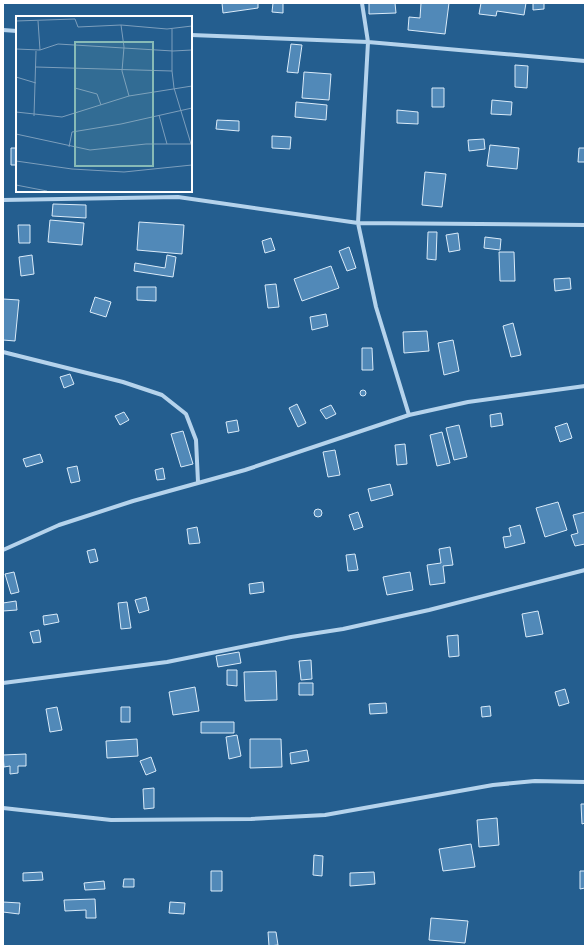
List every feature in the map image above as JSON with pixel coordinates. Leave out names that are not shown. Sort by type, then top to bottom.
[{"type":"street","points":[[362,3],[368,42],[358,224],[376,308],[409,416]]},
{"type":"street","points":[[3,30],[16,31]]},
{"type":"street","points":[[192,35],[368,42],[585,62]]},
{"type":"street","points":[[3,200],[178,197],[358,224],[585,225]]},
{"type":"street","points":[[3,352],[123,382],[162,395],[186,414],[196,440],[198,482]]},
{"type":"street","points":[[3,550],[59,525],[198,482],[245,470],[409,416],[468,402],[585,386]]},
{"type":"street","points":[[3,683],[166,662],[291,636],[343,628],[429,610],[585,570]]},
{"type":"street","points":[[3,808],[111,820],[251,819],[325,815],[493,785],[535,781],[585,782]]},
{"type":"building","points":[[222,3],[258,3],[258,8],[223,13]]},
{"type":"building","points":[[273,3],[283,3],[283,13],[272,12]]},
{"type":"building","points":[[369,3],[395,3],[396,13],[369,14]]},
{"type":"building","points":[[421,3],[449,3],[445,34],[408,30],[409,17],[420,18]]},
{"type":"building","points":[[481,3],[526,3],[524,15],[497,11],[496,16],[479,14]]},
{"type":"building","points":[[533,3],[544,3],[544,9],[533,10]]},
{"type":"building","points":[[291,44],[302,45],[298,73],[287,72]]},
{"type":"building","points":[[515,65],[528,66],[527,88],[515,87]]},
{"type":"building","points":[[304,72],[331,74],[329,100],[302,98]]},
{"type":"building","points":[[432,88],[444,88],[444,107],[432,107]]},
{"type":"building","points":[[492,100],[512,102],[511,115],[491,114]]},
{"type":"building","points":[[296,102],[327,105],[326,120],[295,117]]},
{"type":"building","points":[[397,110],[418,112],[418,124],[397,123]]},
{"type":"building","points":[[217,120],[239,121],[239,131],[216,129]]},
{"type":"building","points":[[272,136],[291,137],[290,149],[272,148]]},
{"type":"building","points":[[484,139],[485,149],[469,151],[468,140]]},
{"type":"building","points":[[490,145],[519,148],[517,169],[487,166]]},
{"type":"building","points":[[11,148],[16,148],[16,165],[11,165]]},
{"type":"building","points":[[579,148],[585,148],[585,162],[578,162]]},
{"type":"building","points":[[425,172],[446,174],[442,207],[422,205]]},
{"type":"building","points":[[53,204],[86,205],[86,218],[52,216]]},
{"type":"building","points":[[50,220],[84,223],[82,245],[48,242]]},
{"type":"building","points":[[139,222],[184,225],[182,254],[137,250]]},
{"type":"building","points":[[18,225],[30,225],[30,243],[19,243]]},
{"type":"building","points":[[428,232],[437,232],[436,260],[427,259]]},
{"type":"building","points":[[458,233],[460,250],[449,252],[446,235]]},
{"type":"building","points":[[485,237],[501,239],[500,250],[484,248]]},
{"type":"building","points":[[271,238],[275,250],[265,253],[262,241]]},
{"type":"building","points":[[349,247],[356,268],[347,271],[339,251]]},
{"type":"building","points":[[499,252],[514,252],[515,281],[500,281]]},
{"type":"building","points":[[32,255],[34,274],[21,276],[19,257]]},
{"type":"building","points":[[167,255],[176,257],[173,277],[134,271],[135,263],[165,268]]},
{"type":"building","points":[[331,266],[339,288],[302,301],[294,279]]},
{"type":"building","points":[[570,278],[571,289],[555,291],[554,279]]},
{"type":"building","points":[[276,284],[279,307],[268,308],[265,285]]},
{"type":"building","points":[[137,287],[156,287],[156,301],[137,300]]},
{"type":"building","points":[[95,297],[111,302],[106,317],[90,312]]},
{"type":"building","points":[[3,299],[19,300],[15,341],[3,340]]},
{"type":"building","points":[[326,314],[328,326],[312,330],[310,317]]},
{"type":"building","points":[[513,323],[521,355],[511,357],[503,326]]},
{"type":"building","points":[[427,331],[429,351],[404,353],[403,332]]},
{"type":"building","points":[[453,340],[459,371],[444,375],[438,343]]},
{"type":"building","points":[[362,348],[372,348],[373,370],[362,370]]},
{"type":"building","points":[[70,374],[74,384],[64,388],[60,377]]},
{"type":"building","points":[[363,390],[366,393],[363,396],[360,393]]},
{"type":"building","points":[[297,404],[306,423],[298,427],[289,408]]},
{"type":"building","points":[[331,405],[336,414],[326,419],[320,410]]},
{"type":"building","points":[[124,412],[129,420],[120,425],[115,416]]},
{"type":"building","points":[[501,413],[503,425],[491,427],[490,415]]},
{"type":"building","points":[[237,420],[239,431],[228,433],[226,422]]},
{"type":"building","points":[[567,423],[572,438],[560,442],[555,427]]},
{"type":"building","points":[[459,425],[467,457],[454,460],[446,428]]},
{"type":"building","points":[[183,431],[193,464],[181,467],[171,434]]},
{"type":"building","points":[[442,432],[450,463],[437,466],[430,435]]},
{"type":"building","points":[[405,444],[407,464],[397,465],[395,445]]},
{"type":"building","points":[[335,450],[340,475],[328,477],[323,452]]},
{"type":"building","points":[[40,454],[43,462],[26,467],[23,459]]},
{"type":"building","points":[[77,466],[80,481],[71,483],[67,468]]},
{"type":"building","points":[[163,468],[165,479],[157,480],[155,470]]},
{"type":"building","points":[[390,484],[393,495],[371,501],[368,489]]},
{"type":"building","points":[[558,502],[567,530],[545,537],[536,508]]},
{"type":"building","points":[[318,509],[321,510],[321,516],[318,517],[315,516],[314,513],[315,510]]},
{"type":"building","points":[[358,512],[363,527],[354,530],[349,515]]},
{"type":"building","points":[[585,512],[585,544],[575,546],[571,535],[578,533],[573,515]]},
{"type":"building","points":[[520,525],[525,543],[505,548],[503,537],[511,536],[509,528]]},
{"type":"building","points":[[197,527],[200,543],[189,544],[187,529]]},
{"type":"building","points":[[450,547],[453,565],[443,566],[445,583],[430,585],[427,565],[441,563],[439,549]]},
{"type":"building","points":[[95,549],[98,561],[90,563],[87,551]]},
{"type":"building","points":[[355,554],[358,570],[348,571],[346,555]]},
{"type":"building","points":[[14,572],[19,592],[11,594],[5,574]]},
{"type":"building","points":[[410,572],[413,590],[387,595],[383,577]]},
{"type":"building","points":[[263,582],[264,592],[250,594],[249,584]]},
{"type":"building","points":[[146,597],[149,610],[139,613],[135,600]]},
{"type":"building","points":[[16,601],[17,610],[3,611],[3,603]]},
{"type":"building","points":[[127,602],[131,628],[121,629],[118,603]]},
{"type":"building","points":[[538,611],[543,634],[526,637],[522,614]]},
{"type":"building","points":[[57,614],[59,622],[44,625],[43,616]]},
{"type":"building","points":[[39,630],[41,642],[33,643],[30,632]]},
{"type":"building","points":[[458,635],[459,656],[449,657],[447,636]]},
{"type":"building","points":[[239,652],[241,663],[218,667],[216,656]]},
{"type":"building","points":[[311,660],[312,679],[301,680],[299,661]]},
{"type":"building","points":[[227,670],[237,670],[237,686],[227,685]]},
{"type":"building","points":[[276,671],[277,700],[245,701],[244,672]]},
{"type":"building","points":[[299,683],[313,683],[313,695],[299,695]]},
{"type":"building","points":[[195,687],[199,711],[173,715],[169,692]]},
{"type":"building","points":[[565,689],[569,703],[559,706],[555,692]]},
{"type":"building","points":[[386,703],[387,713],[370,714],[369,704]]},
{"type":"building","points":[[490,706],[491,716],[482,717],[481,707]]},
{"type":"building","points":[[57,707],[62,730],[50,732],[46,709]]},
{"type":"building","points":[[121,707],[130,707],[130,722],[121,722]]},
{"type":"building","points":[[201,722],[234,722],[234,733],[201,733]]},
{"type":"building","points":[[237,735],[241,756],[229,759],[226,737]]},
{"type":"building","points":[[137,739],[138,756],[107,758],[106,741]]},
{"type":"building","points":[[250,739],[281,739],[282,767],[250,768]]},
{"type":"building","points":[[307,750],[309,761],[291,764],[290,753]]},
{"type":"building","points":[[26,754],[26,766],[18,766],[18,773],[10,774],[10,766],[4,767],[3,755]]},
{"type":"building","points":[[151,757],[156,771],[146,775],[140,761]]},
{"type":"building","points":[[154,788],[154,808],[144,809],[143,789]]},
{"type":"building","points":[[581,804],[585,804],[585,823],[582,824]]},
{"type":"building","points":[[497,818],[499,845],[479,847],[477,820]]},
{"type":"building","points":[[471,844],[475,867],[443,871],[439,849]]},
{"type":"building","points":[[314,855],[323,856],[322,876],[313,875]]},
{"type":"building","points":[[211,871],[222,871],[222,891],[211,891]]},
{"type":"building","points":[[580,871],[585,871],[585,888],[580,889]]},
{"type":"building","points":[[42,872],[43,880],[23,881],[23,873]]},
{"type":"building","points":[[374,872],[375,884],[350,886],[350,873]]},
{"type":"building","points":[[124,879],[134,879],[134,887],[123,887]]},
{"type":"building","points":[[104,881],[105,889],[85,890],[84,883]]},
{"type":"building","points":[[95,899],[96,918],[86,918],[86,910],[65,911],[64,900]]},
{"type":"building","points":[[3,902],[20,903],[19,914],[3,912]]},
{"type":"building","points":[[170,902],[185,903],[184,914],[169,913]]},
{"type":"building","points":[[431,918],[468,921],[465,943],[429,940]]},
{"type":"building","points":[[268,932],[276,932],[278,945],[269,946]]}]
